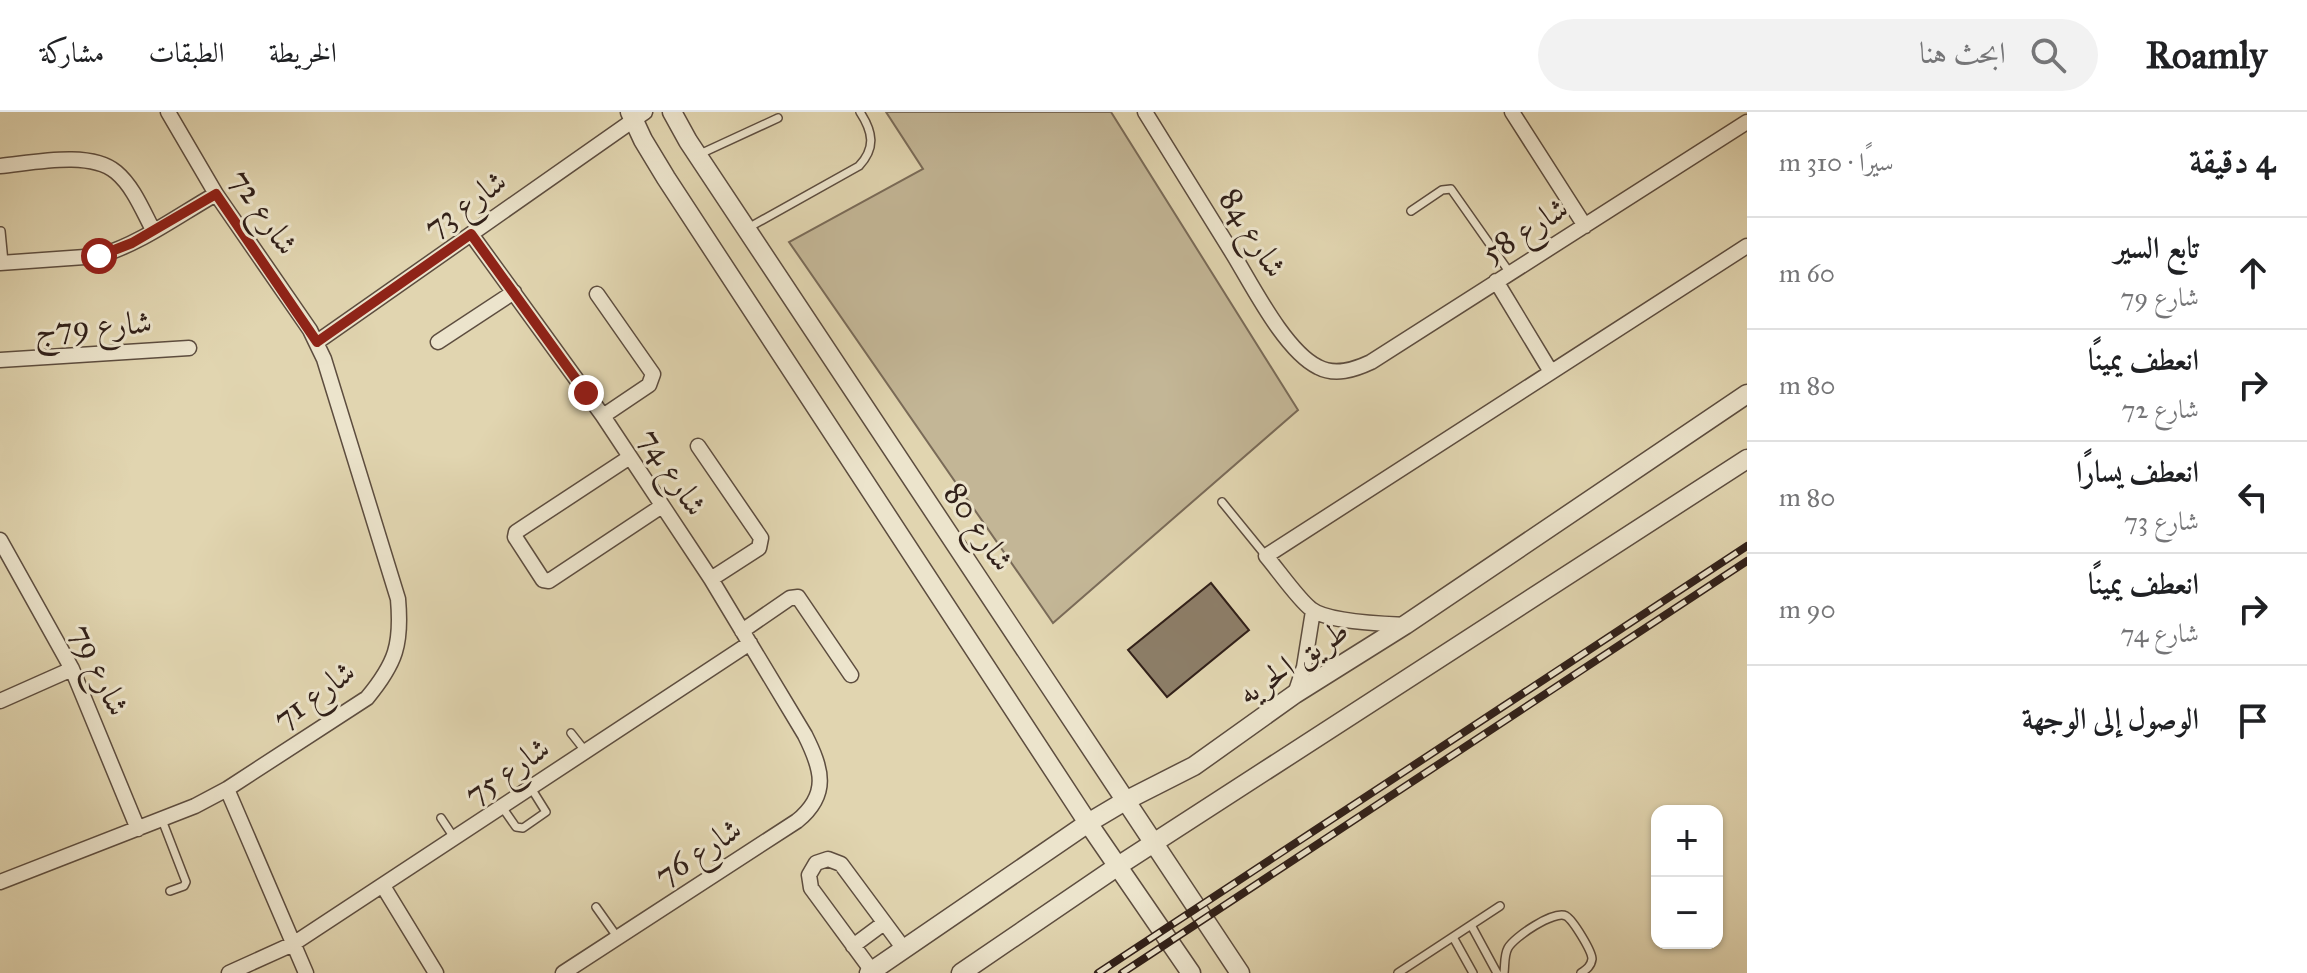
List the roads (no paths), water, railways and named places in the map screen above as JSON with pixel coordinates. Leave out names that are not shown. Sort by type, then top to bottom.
[{"type":"street","name":"شارع 72","points":[[168,112],[216,194],[317,342]]},
{"type":"street","name":"شارع 80","points":[[672,112],[746,229],[1240,973]]},
{"type":"street","name":"شارع 84","points":[[1145,112],[1287,337],[1307,361],[1328,371]]},
{"type":"street","points":[[1512,112],[1585,226]]},
{"type":"street","points":[[636,115],[660,169],[1088,823],[1191,973]]},
{"type":"street","name":"شارع 73","points":[[317,342],[636,115]]},
{"type":"street","name":"شارع 58","points":[[1328,371],[1356,369],[1371,362],[1747,122]]},
{"type":"street","points":[[0,166],[84,158],[101,162],[116,171],[128,185],[153,230]]},
{"type":"street","points":[[2,262],[99,256],[132,243],[216,194]]},
{"type":"street","name":"شارع 74","points":[[471,234],[603,416],[711,579],[813,751]]},
{"type":"street","points":[[1405,625],[1374,624],[1313,611],[1266,556],[1747,246]]},
{"type":"street","points":[[1496,281],[1551,372]]},
{"type":"street","points":[[438,342],[514,292]]},
{"type":"street","points":[[597,294],[653,374],[649,385],[603,416]]},
{"type":"street","name":"شارع 71","points":[[0,882],[162,820],[227,789],[367,698],[384,677],[396,652],[400,626],[398,599],[317,342]]},
{"type":"street","name":"شارع 79ج","points":[[0,360],[189,348]]},
{"type":"street","name":"طريق الحريه","points":[[870,972],[1088,823],[1194,766],[1295,694],[1405,625],[1747,394]]},
{"type":"street","points":[[698,446],[761,538],[759,548],[711,579]]},
{"type":"street","points":[[630,457],[514,534],[543,580],[547,582],[662,506]]},
{"type":"street","points":[[961,973],[1153,843],[1747,459]]},
{"type":"street","name":"شارع 79","points":[[0,540],[72,669],[138,829]]},
{"type":"street","name":"شارع 75","points":[[229,973],[253,968],[293,944],[586,752],[746,637],[790,598],[798,597],[851,675]]},
{"type":"street","points":[[1295,694],[1304,667],[1313,611]]},
{"type":"street","points":[[0,701],[72,669]]},
{"type":"street","name":"شارع 76","points":[[563,973],[810,810],[819,795],[821,778],[813,751]]},
{"type":"street","points":[[227,789],[306,973]]},
{"type":"street","points":[[870,972],[811,888],[809,875],[816,863],[828,859],[841,864],[904,949]]},
{"type":"street","points":[[383,886],[436,973]]},
{"type":"street","points":[[853,946],[884,923]]},
{"type":"lane","points":[[746,229],[859,166],[867,157],[872,136],[860,112]]},
{"type":"lane","points":[[698,155],[778,118]]},
{"type":"lane","points":[[1411,211],[1442,190],[1451,189],[1510,273]]},
{"type":"lane","points":[[1,231],[2,262]]},
{"type":"lane","points":[[1222,502],[1266,556]]},
{"type":"lane","points":[[571,733],[586,752]]},
{"type":"lane","points":[[502,807],[516,827],[523,828],[545,813],[531,788]]},
{"type":"lane","points":[[441,818],[455,839]]},
{"type":"lane","points":[[162,820],[186,882],[170,891]]},
{"type":"lane","points":[[1398,973],[1500,906]]},
{"type":"lane","points":[[596,907],[618,938]]},
{"type":"lane","points":[[1504,973],[1506,952],[1514,940],[1555,915],[1565,915],[1572,921],[1592,954],[1588,968],[1581,973]]},
{"type":"lane","points":[[1471,925],[1497,973]]},
{"type":"lane","points":[[1453,937],[1469,972]]},
{"type":"railway","points":[[1098,973],[1747,546]]},
{"type":"railway","points":[[1122,973],[1747,561]]}]
